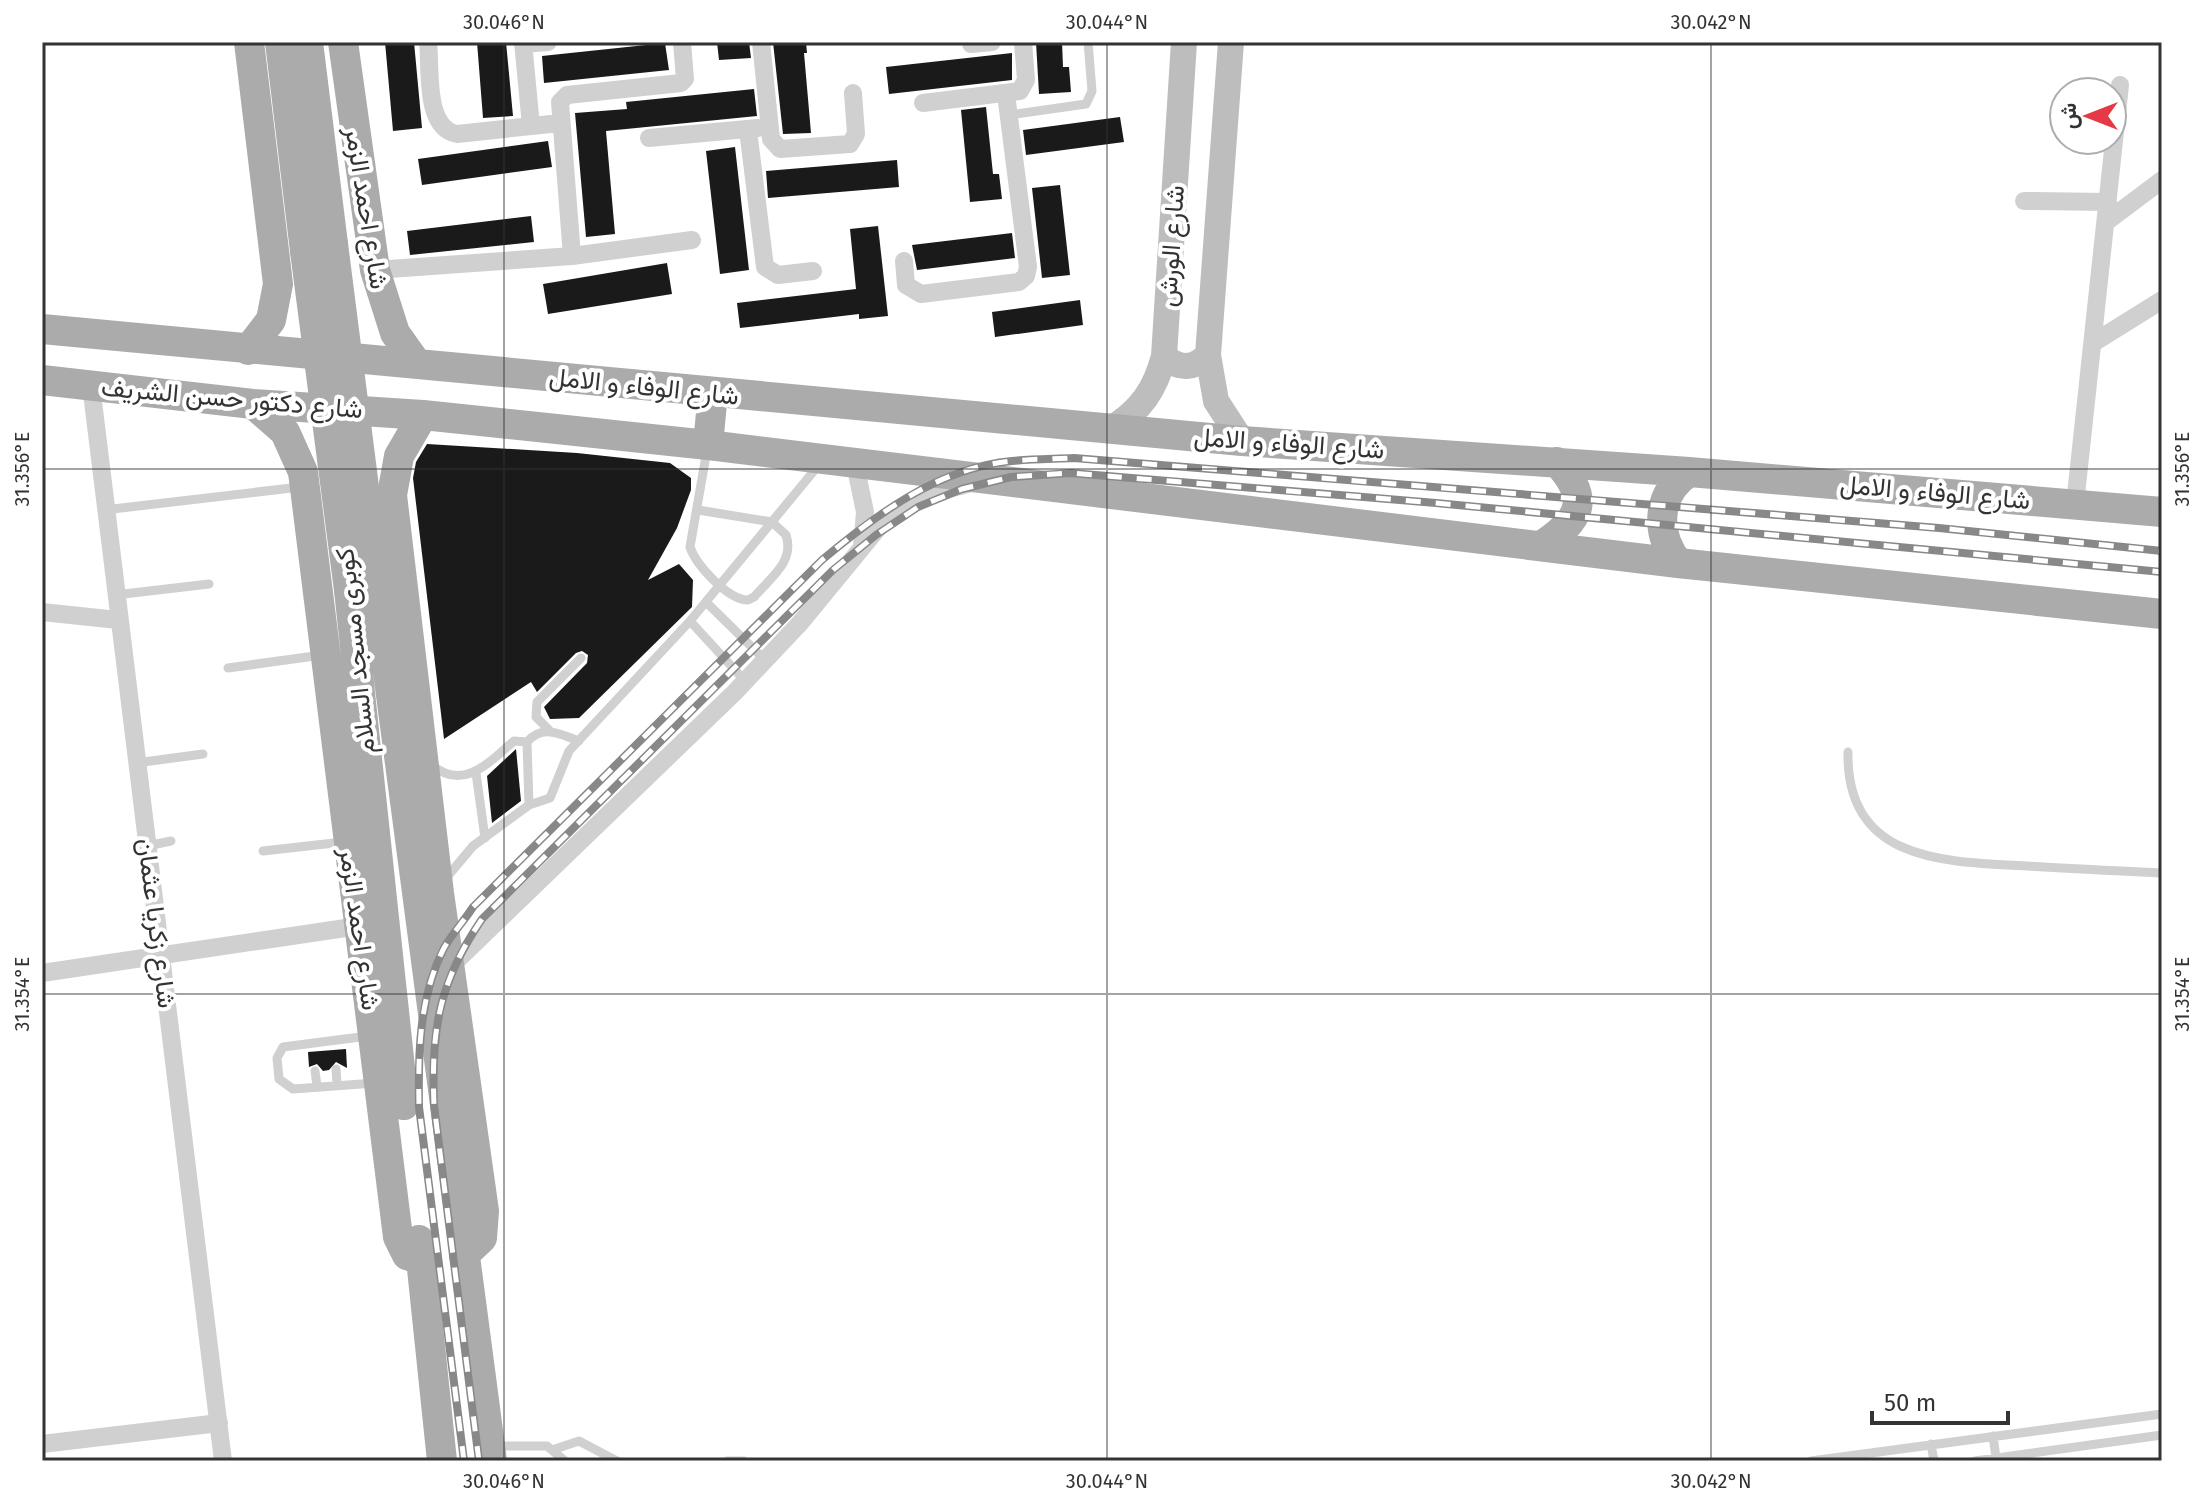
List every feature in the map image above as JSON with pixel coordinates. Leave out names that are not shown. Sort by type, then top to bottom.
[{"type":"main road","points":[[248,350],[265,331],[276,309],[276,263],[249,42]]},
{"type":"main road","name":"كوبرى مسجد السلام","points":[[280,42],[319,247],[363,590],[464,1255]]},
{"type":"main road","name":"كوبرى مسجد السلام","points":[[308,42],[319,247]]},
{"type":"main road","name":"شارع احمد الزمر","points":[[343,42],[375,270],[391,324],[417,364]]},
{"type":"main road","points":[[276,263],[294,280],[317,289],[342,288],[375,270]]},
{"type":"main road","name":"شارع دكتور حسن الشريف","points":[[42,329],[417,364]]},
{"type":"main road","name":"شارع الوفاء و الامل","points":[[417,364],[1242,441],[1689,472],[2162,512]]},
{"type":"main road","name":"شارع دكتور حسن الشريف","points":[[42,380],[253,404],[423,415]]},
{"type":"main road","points":[[708,445],[713,392]]},
{"type":"main road","name":"شارع احمد الزمر","points":[[253,404],[285,432],[299,458],[306,486],[347,842],[400,1243],[407,1255],[421,1260]]},
{"type":"main road","points":[[423,415],[399,456],[392,495],[439,893],[484,1211],[482,1238],[464,1255],[491,1454]]},
{"type":"main road","name":"شارع الوفاء و الامل","points":[[423,415],[708,445],[1678,563],[2162,614]]},
{"type":"main road","points":[[1541,546],[1569,528],[1578,509],[1574,481],[1557,462]]},
{"type":"main road","points":[[306,486],[321,472],[351,465],[372,471],[392,495]]},
{"type":"main road","points":[[1678,563],[1665,543],[1661,519],[1667,496],[1689,472]]},
{"type":"main road","name":"كوبرى مسجد السلام","points":[[363,590],[421,1260]]},
{"type":"main road","points":[[421,1260],[442,1461]]},
{"type":"street","points":[[428,42],[435,116],[443,129],[457,134],[560,123]]},
{"type":"street","points":[[531,126],[523,43],[548,42]]},
{"type":"street","points":[[572,256],[560,102],[567,95],[681,83],[685,79],[682,42]]},
{"type":"street","points":[[761,42],[773,143],[785,150],[850,144],[856,134],[853,93]]},
{"type":"street","points":[[971,44],[992,42]]},
{"type":"street","points":[[923,103],[1020,91],[1026,84],[1023,42]]},
{"type":"street","name":"شارع الورش","points":[[1111,429],[1131,416],[1147,400],[1158,379],[1164,356],[1184,42]]},
{"type":"street","name":"شارع الورش","points":[[1231,42],[1208,355],[1216,401],[1242,441]]},
{"type":"street","points":[[904,261],[906,285],[921,294],[1019,282],[1026,276],[1028,267],[1006,94]]},
{"type":"street","points":[[649,138],[770,127]]},
{"type":"street","points":[[748,130],[763,262],[769,271],[778,275],[813,271]]},
{"type":"street","points":[[2075,504],[2113,156]]},
{"type":"street","points":[[2106,222],[2162,180]]},
{"type":"street","points":[[2024,201],[2108,202]]},
{"type":"street","points":[[375,270],[572,256],[692,240]]},
{"type":"street","points":[[2093,343],[2162,300]]},
{"type":"street","points":[[1164,356],[1176,365],[1190,366],[1208,355]]},
{"type":"street","name":"شارع زكريا عثمان","points":[[91,385],[223,1461]]},
{"type":"street","points":[[855,464],[865,512],[862,550]]},
{"type":"street","points":[[450,967],[745,681],[862,550],[883,522],[909,502],[982,480]]},
{"type":"street","points":[[42,612],[118,620]]},
{"type":"street","points":[[42,973],[359,926]]},
{"type":"street","points":[[42,1444],[219,1423]]},
{"type":"lane","points":[[1009,115],[1086,104],[1092,91],[1088,42]]},
{"type":"lane","points":[[698,510],[772,522],[786,535],[789,554],[785,562],[748,600],[740,600],[721,584],[697,560],[690,547],[708,445]]},
{"type":"lane","points":[[439,893],[456,863],[529,805],[544,802],[555,792],[564,759],[690,621],[823,460]]},
{"type":"lane","points":[[104,510],[306,486]]},
{"type":"lane","points":[[115,595],[209,584]]},
{"type":"lane","points":[[706,602],[765,660]]},
{"type":"lane","points":[[690,621],[745,681]]},
{"type":"lane","points":[[228,668],[325,655]]},
{"type":"lane","points":[[579,741],[549,730],[536,717],[537,702],[581,658]]},
{"type":"lane","points":[[529,805],[527,742],[536,733],[549,730]]},
{"type":"lane","points":[[425,756],[448,775],[476,773],[514,741],[527,742]]},
{"type":"lane","points":[[1848,752],[1850,783],[1862,813],[1885,838],[1912,853],[1955,863],[2162,873]]},
{"type":"lane","points":[[136,763],[203,754]]},
{"type":"lane","points":[[476,773],[485,838]]},
{"type":"lane","points":[[147,846],[171,841]]},
{"type":"lane","points":[[263,851],[347,842]]},
{"type":"lane","points":[[374,1033],[334,1046],[283,1047],[277,1058],[279,1079],[285,1086],[365,1081],[381,1086]]},
{"type":"lane","points":[[336,1069],[337,1084]]},
{"type":"lane","points":[[315,1071],[317,1086]]},
{"type":"lane","points":[[1811,1461],[2162,1414]]},
{"type":"lane","points":[[1975,1461],[2162,1435]]},
{"type":"lane","points":[[1993,1436],[1996,1458]]},
{"type":"lane","points":[[491,1454],[534,1445],[555,1449],[579,1441],[617,1461]]},
{"type":"lane","points":[[1931,1444],[1934,1461]]},
{"type":"lane","points":[[555,1449],[565,1461]]},
{"type":"lane","points":[[727,1461],[744,1461]]},
{"type":"building","points":[[385,42],[414,42],[422,128],[393,131]]},
{"type":"building","points":[[477,42],[506,42],[513,116],[483,118]]},
{"type":"building","points":[[717,42],[749,42],[751,58],[719,60]]},
{"type":"building","points":[[773,42],[806,42],[807,53],[804,53],[811,133],[783,134]]},
{"type":"building","points":[[1036,42],[1062,42],[1063,67],[1069,67],[1071,92],[1039,94]]},
{"type":"building","points":[[665,43],[669,70],[544,83],[542,56]]},
{"type":"building","points":[[1012,53],[1012,80],[889,94],[886,67]]},
{"type":"building","points":[[754,89],[757,116],[606,131],[615,234],[586,237],[575,113],[627,109],[626,102]]},
{"type":"building","points":[[986,107],[993,174],[999,174],[1002,199],[970,202],[961,110]]},
{"type":"building","points":[[1120,117],[1124,142],[1026,155],[1023,130]]},
{"type":"building","points":[[548,141],[552,167],[422,185],[418,159]]},
{"type":"building","points":[[735,147],[749,270],[720,274],[706,151]]},
{"type":"building","points":[[897,160],[899,187],[768,198],[766,171]]},
{"type":"building","points":[[1060,185],[1070,275],[1042,278],[1032,188]]},
{"type":"building","points":[[531,216],[534,242],[410,255],[407,231]]},
{"type":"building","points":[[878,226],[888,316],[859,319],[859,314],[740,328],[737,303],[856,289],[850,229]]},
{"type":"building","points":[[1012,233],[1015,258],[917,270],[912,245]]},
{"type":"building","points":[[667,263],[672,294],[548,314],[543,284]]},
{"type":"building","points":[[1080,300],[1083,325],[995,337],[992,312]]},
{"type":"building","points":[[427,444],[577,453],[670,463],[691,478],[691,490],[677,528],[648,580],[679,564],[693,580],[692,607],[579,718],[550,719],[544,707],[587,663],[588,655],[582,651],[576,653],[537,692],[531,682],[444,739],[413,478],[416,462]]},
{"type":"building","points":[[516,749],[521,801],[492,823],[487,776]]},
{"type":"building","points":[[346,1049],[347,1068],[336,1062],[329,1070],[323,1071],[317,1064],[309,1067],[308,1052]]},
{"type":"railway","points":[[464,1461],[419,1107],[420,1046],[425,1006],[429,986],[444,948],[473,907],[822,560],[887,510],[934,483],[985,465],[1074,458],[1939,528],[2162,551]]},
{"type":"railway","points":[[479,1461],[434,1105],[437,1029],[447,985],[456,964],[482,919],[833,570],[876,535],[918,507],[962,489],[1011,477],[1071,473],[1436,503],[2162,572]]}]
